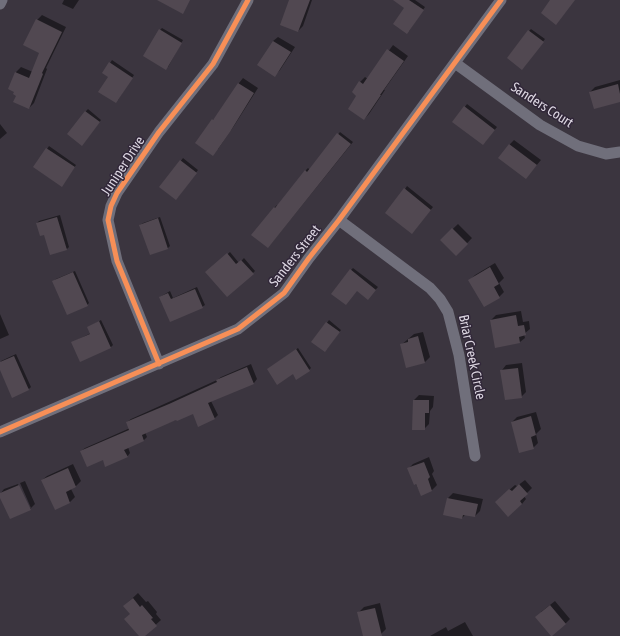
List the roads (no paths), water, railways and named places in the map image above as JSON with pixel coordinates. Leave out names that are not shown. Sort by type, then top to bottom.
[{"type":"street","points":[[0,4],[2,0]]},
{"type":"street","name":"Juniper Drive","points":[[159,364],[117,261],[108,220],[111,206],[117,193],[159,132],[213,64],[248,0]]},
{"type":"street","name":"Sanders Street","points":[[0,432],[238,330],[273,302],[284,292],[339,220],[501,0]]},
{"type":"street","name":"Sanders Court","points":[[455,64],[540,125],[578,146],[606,154],[620,152]]},
{"type":"street","name":"Briar Creek Circle","points":[[339,220],[430,288],[440,299],[448,312],[460,355],[475,456]]}]
